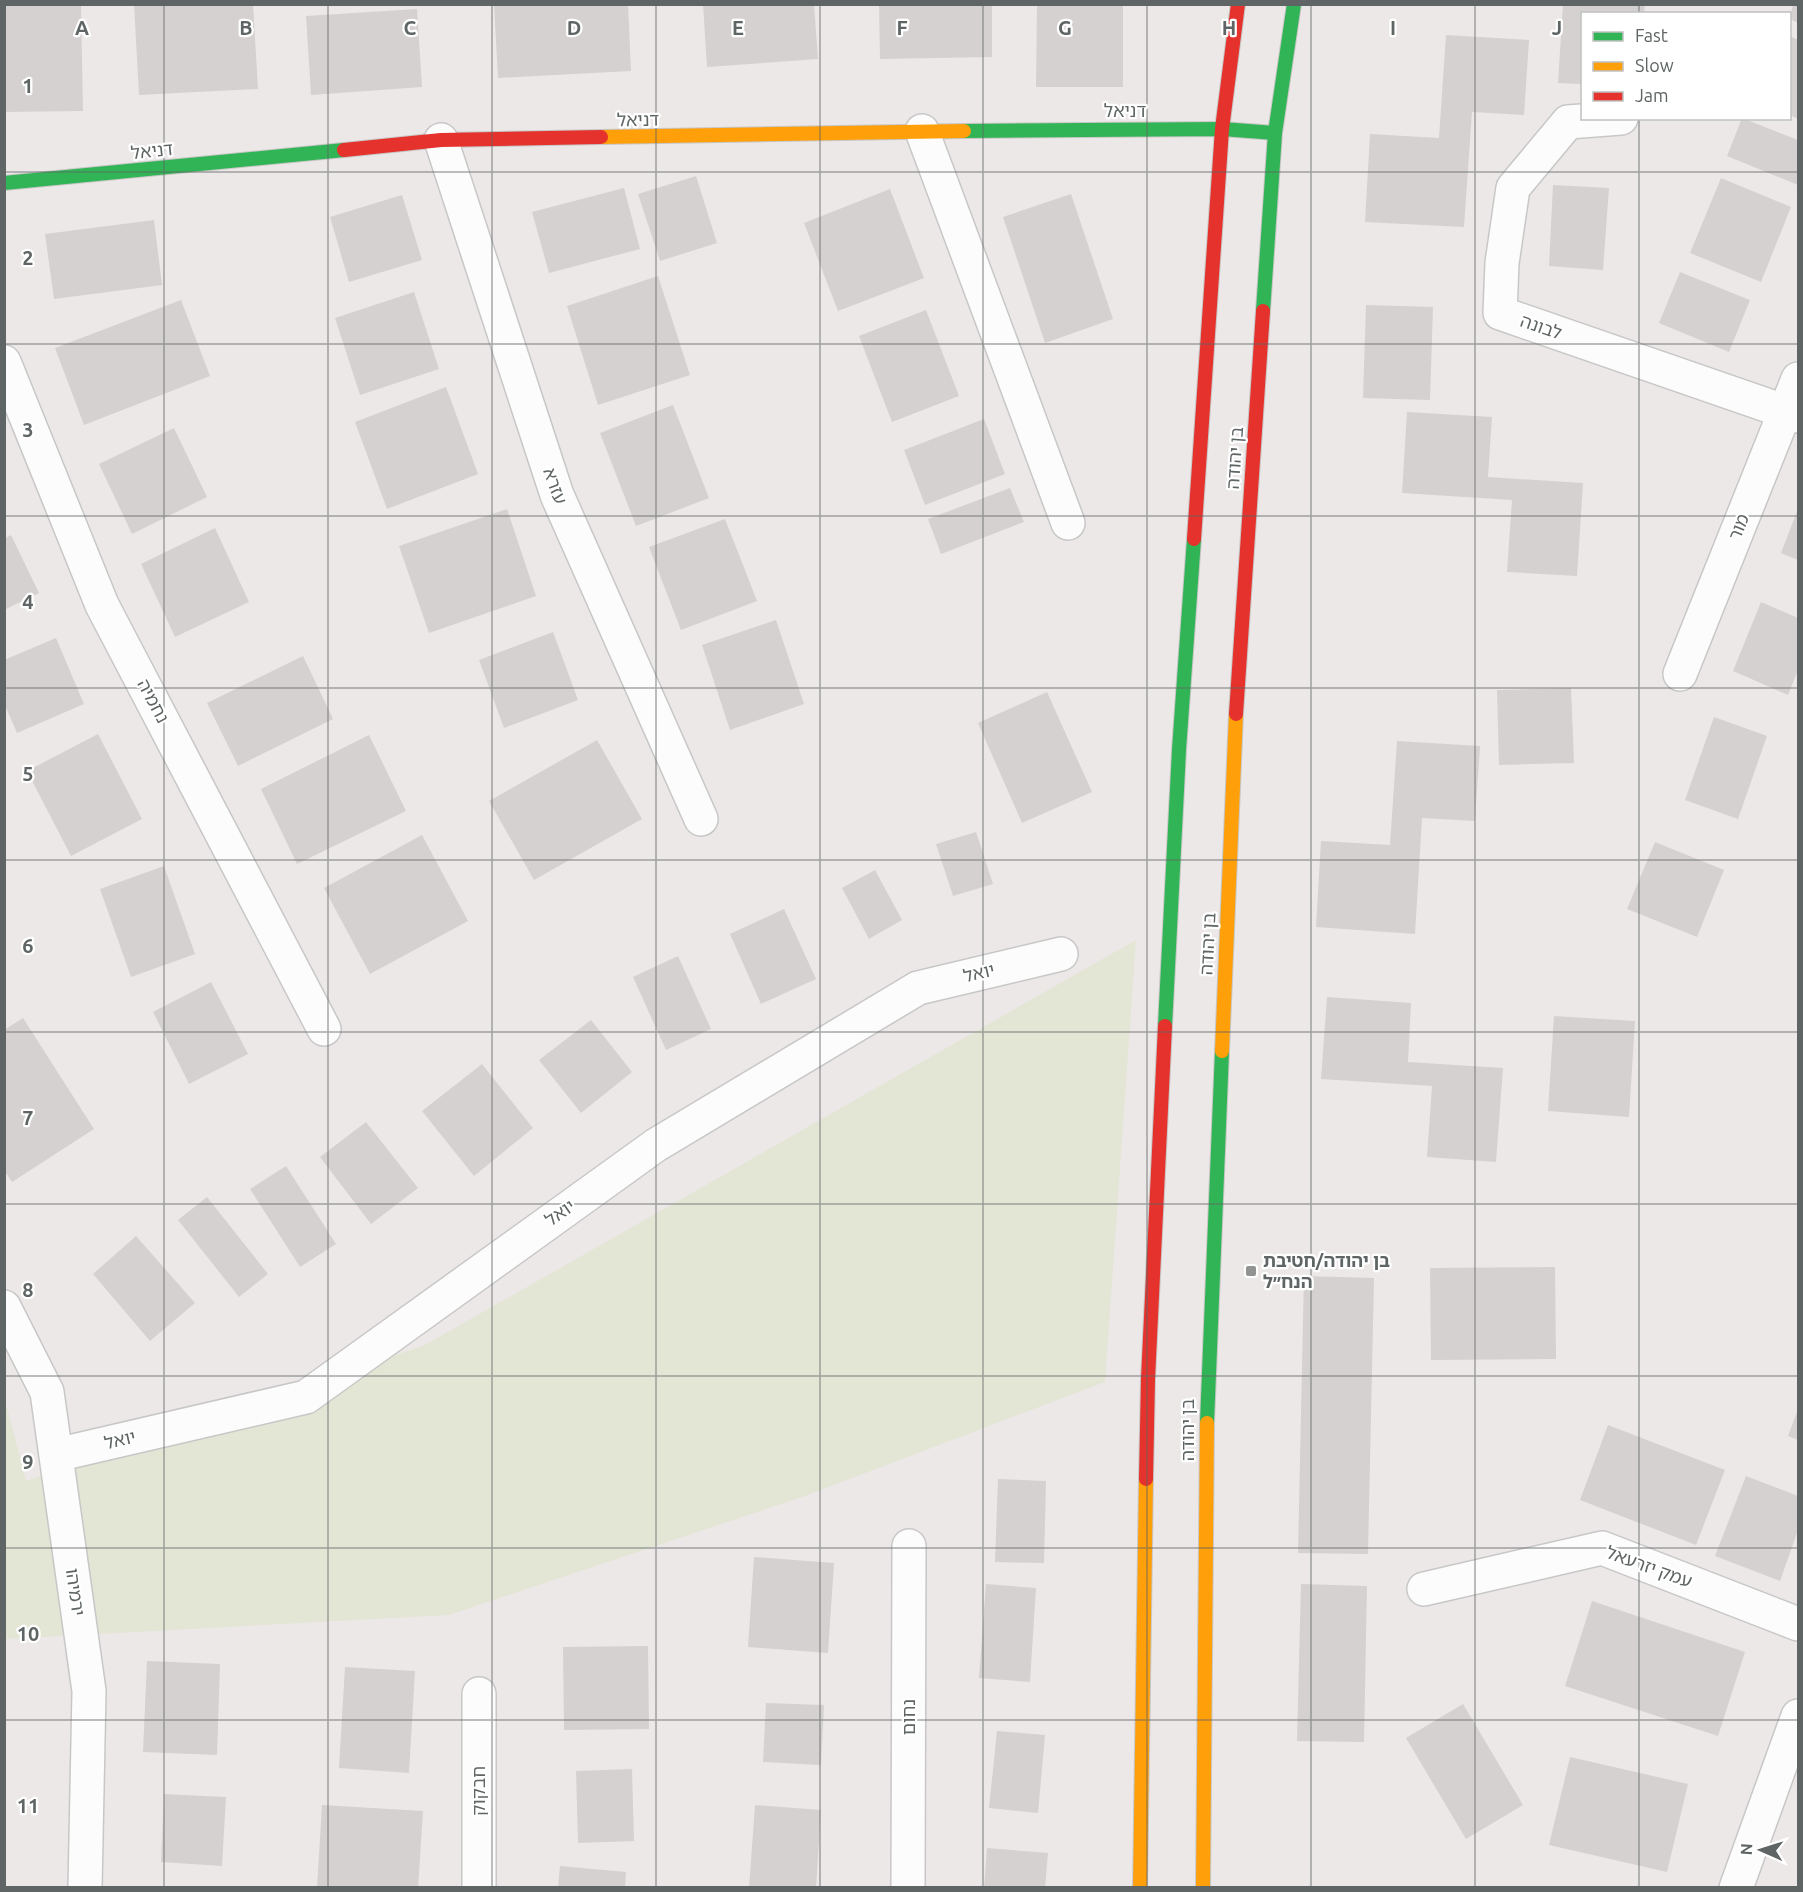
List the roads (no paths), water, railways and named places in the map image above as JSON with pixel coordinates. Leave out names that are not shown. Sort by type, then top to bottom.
[{"type":"street","name":"בן יהודה","points":[[1140,1887],[1148,1379],[1179,750],[1222,129],[1238,4]]},
{"type":"street","name":"בן יהודה","points":[[1203,1887],[1207,1386],[1239,648],[1275,133],[1294,4]]},
{"type":"street","name":"לבונה","points":[[1594,120],[1568,122],[1513,188],[1502,263],[1500,313],[1792,414]]},
{"type":"street","name":"דניאל","points":[[4,183],[441,140],[922,131],[1222,129],[1275,133]]},
{"type":"street","points":[[922,131],[1068,524]]},
{"type":"street","name":"עזרא","points":[[441,140],[557,495],[701,819]]},
{"type":"street","name":"נחמיה","points":[[4,362],[102,605],[324,1029]]},
{"type":"street","name":"מור","points":[[1680,674],[1792,414],[1798,379]]},
{"type":"street","name":"יואל","points":[[56,1455],[306,1396],[656,1145],[918,988],[1061,954]]},
{"type":"street","name":"ירמיהו","points":[[4,1306],[47,1392],[89,1691],[85,1887]]},
{"type":"street","name":"נחום","points":[[908,1887],[909,1546]]},
{"type":"street","name":"עמק יזרעאל","points":[[1425,1589],[1602,1548],[1798,1624]]},
{"type":"street","name":"חבקוק","points":[[479,1694],[479,1887]]},
{"type":"street","points":[[1736,1887],[1798,1716]]},
{"type":"place","name":"בן יהודה/חטיבת הנח״ל","points":[[1251,1271]]}]
